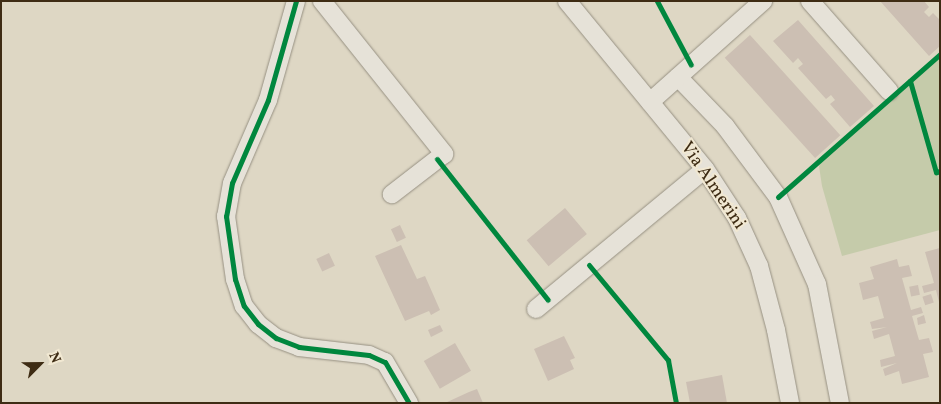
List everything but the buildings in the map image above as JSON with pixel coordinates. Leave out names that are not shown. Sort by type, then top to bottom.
[{"type":"street","points":[[296,1],[268,100],[232,183],[226,216],[235,279],[244,306],[258,324],[276,338],[298,347],[369,356],[385,362],[409,403]]},
{"type":"street","points":[[322,1],[444,154],[392,194]]},
{"type":"street","name":"Via Almerini","points":[[567,1],[705,170],[737,218],[759,266],[776,330],[790,403]]},
{"type":"street","points":[[650,102],[764,1]]},
{"type":"street","points":[[810,1],[889,91]]},
{"type":"street","points":[[678,77],[725,126],[778,197],[818,284],[840,403]]},
{"type":"street","points":[[536,309],[705,170]]},
{"type":"green space","points":[[940,57],[940,230],[842,256],[822,186],[819,166],[822,160]]},
{"type":"cycle path","points":[[296,1],[268,100],[232,183],[226,216],[235,279],[244,306],[258,324],[276,338],[299,347],[369,355],[385,362],[409,403]]},
{"type":"cycle path","points":[[657,1],[691,65]]},
{"type":"cycle path","points":[[778,197],[940,54]]},
{"type":"cycle path","points":[[910,81],[936,172],[940,171]]},
{"type":"cycle path","points":[[437,159],[548,300]]},
{"type":"cycle path","points":[[589,265],[668,360],[676,403]]}]
